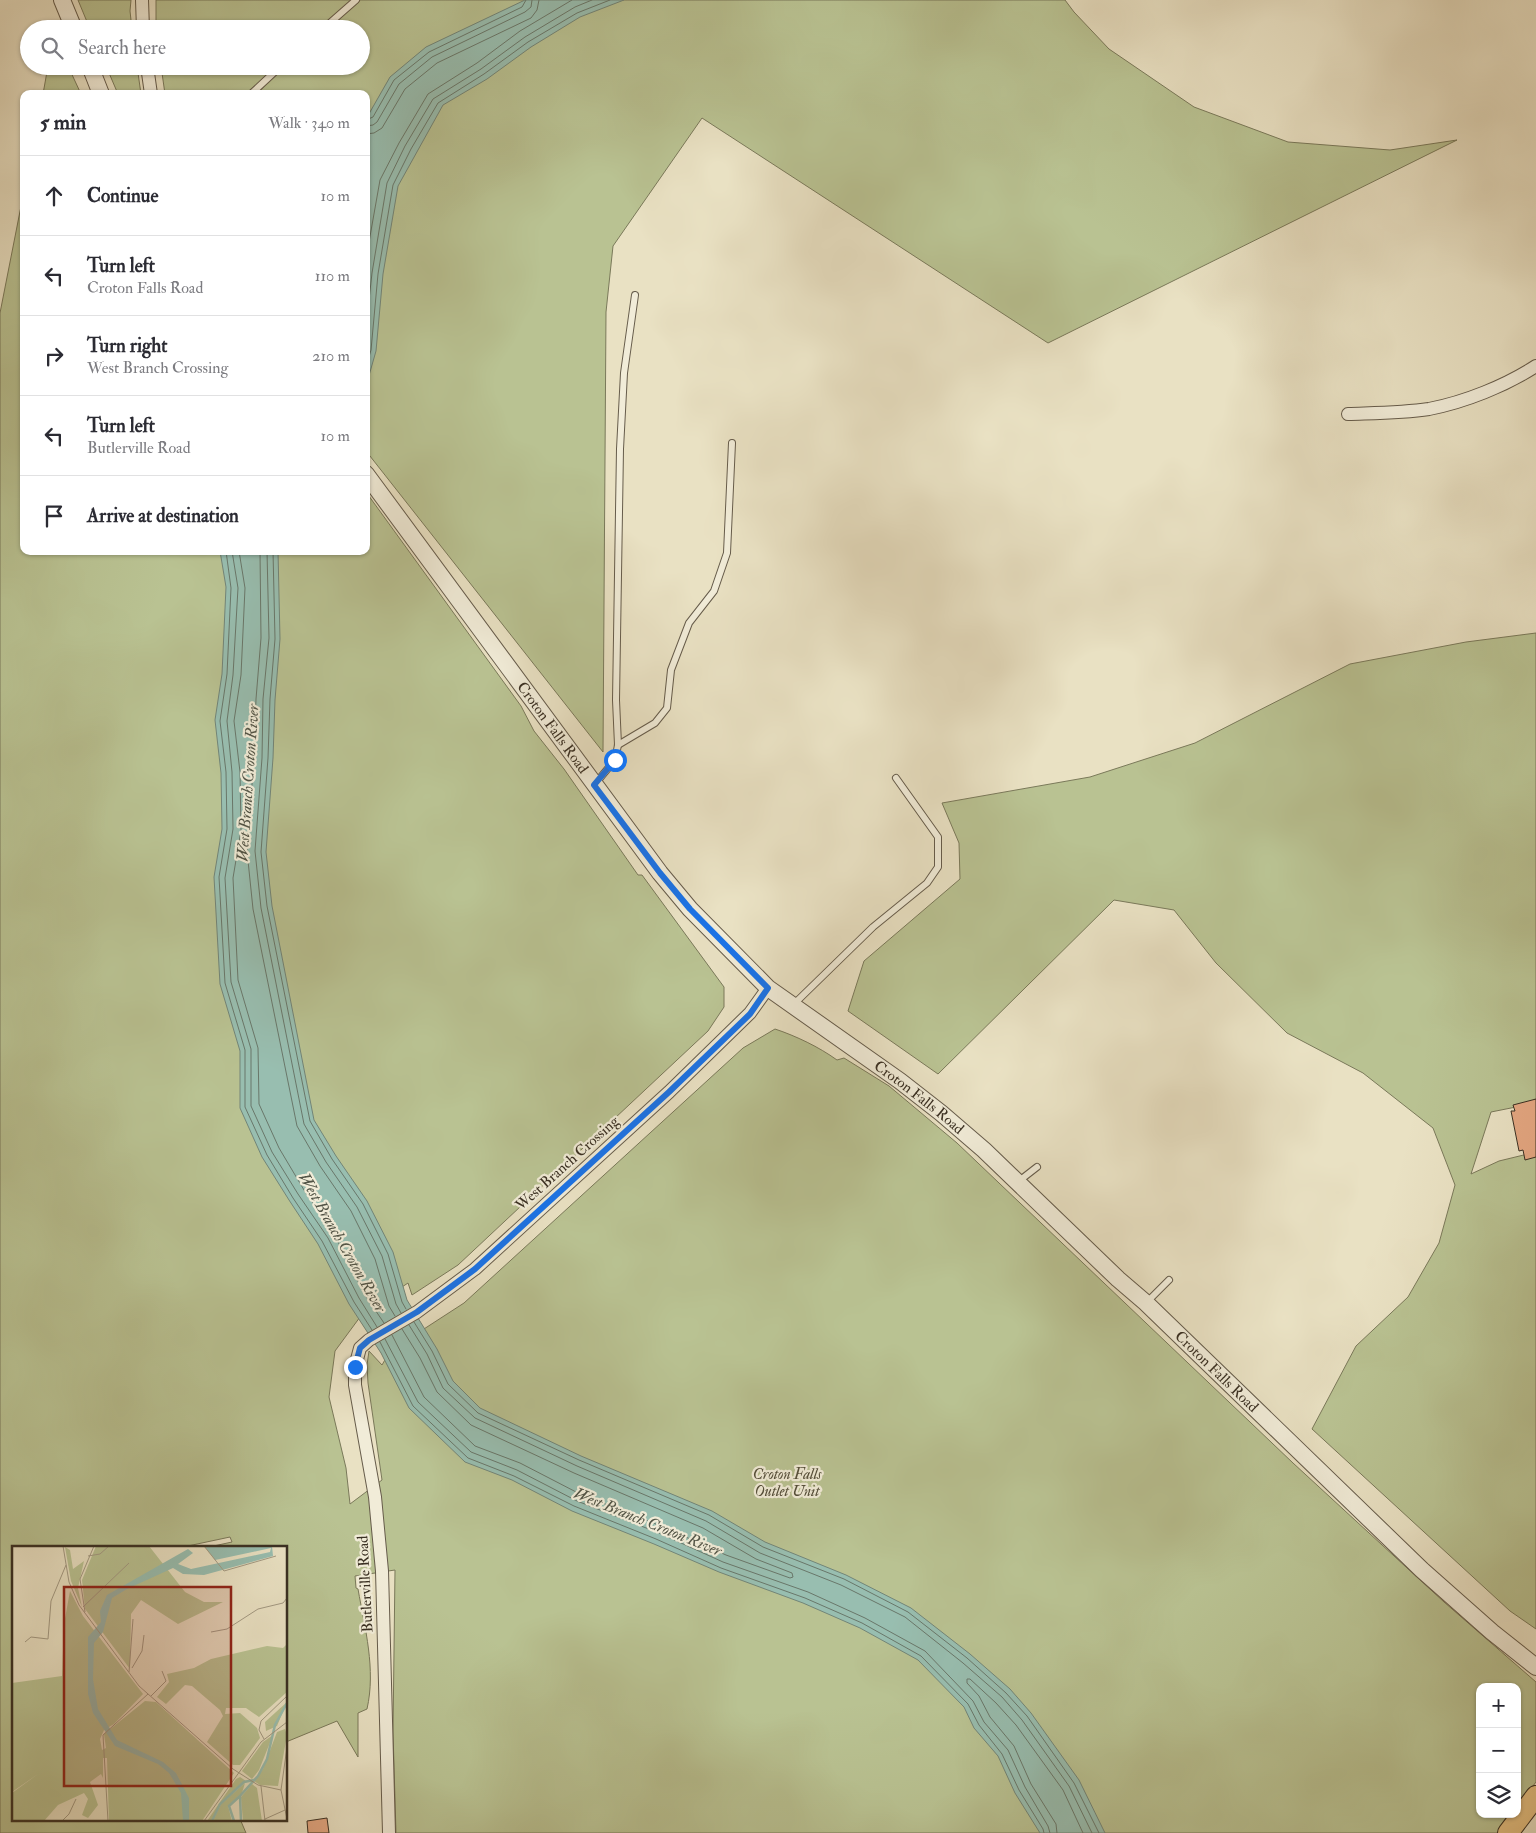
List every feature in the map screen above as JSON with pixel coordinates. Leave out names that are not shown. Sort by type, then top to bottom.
[{"type":"main road","points":[[1508,1833],[1536,1796]]},
{"type":"street","points":[[62,0],[70,20]]},
{"type":"street","points":[[142,0],[143,20]]},
{"type":"street","points":[[94,75],[99,90]]},
{"type":"street","points":[[148,75],[150,90]]},
{"type":"street","points":[[1348,414],[1430,409],[1499,386],[1536,366]]},
{"type":"street","name":"Croton Falls Road","points":[[370,479],[608,804],[690,909],[768,988],[900,1081],[984,1150],[1118,1279],[1146,1303],[1422,1570],[1492,1632],[1536,1666]]},
{"type":"street","name":"West Branch Crossing","points":[[369,1340],[417,1312],[475,1269],[662,1098],[750,1014],[768,988]]},
{"type":"street","name":"Butlerville Road","points":[[369,1340],[360,1348],[357,1358],[355,1385],[375,1497],[382,1571],[389,1833]]},
{"type":"lane","points":[[333,20],[356,0]]},
{"type":"lane","points":[[255,90],[271,75]]},
{"type":"lane","points":[[594,785],[615,760],[618,745],[616,700],[620,449],[624,373],[635,296]]},
{"type":"lane","points":[[618,745],[655,723],[667,708],[671,670],[689,623],[714,591],[727,553],[732,443]]},
{"type":"lane","points":[[793,1005],[873,927],[927,883],[938,867],[938,837],[896,778]]},
{"type":"lane","points":[[1018,1182],[1038,1167]]},
{"type":"lane","points":[[1146,1303],[1169,1280]]},
{"type":"green space","points":[[78,0],[131,0],[131,20],[86,20]]},
{"type":"green space","points":[[156,0],[1065,0],[1109,49],[1194,107],[1288,142],[1390,150],[1457,140],[1048,343],[702,118],[613,246],[606,312],[603,752],[370,456],[370,90],[164,90],[162,75],[370,75],[370,20],[156,20]]},
{"type":"green space","points":[[46,75],[72,75],[79,90],[44,90]]},
{"type":"green space","points":[[110,75],[138,75],[140,90],[116,90]]},
{"type":"green space","name":"Croton Falls Outlet Unit","points":[[20,211],[20,555],[370,555],[370,498],[521,706],[534,731],[564,769],[638,875],[642,875],[724,987],[724,1007],[708,1031],[458,1265],[412,1295],[408,1283],[363,1313],[335,1351],[329,1397],[346,1468],[350,1504],[382,1480],[368,1383],[367,1365],[369,1351],[382,1365],[390,1351],[464,1303],[743,1048],[775,1029],[807,1042],[837,1060],[844,1058],[889,1086],[957,1143],[1293,1463],[1444,1602],[1536,1682],[1536,1782],[1521,1802],[1521,1683],[1476,1683],[1476,1818],[1509,1818],[1497,1833],[396,1833],[393,1732],[395,1570],[355,1576],[370,1664],[367,1709],[358,1713],[358,1757],[337,1721],[288,1741],[288,1546],[214,1546],[232,1542],[230,1537],[188,1546],[12,1546],[12,1820],[240,1820],[246,1833],[0,1833],[0,313]]},
{"type":"green space","points":[[1536,633],[1536,1103],[1491,1112],[1471,1174],[1499,1161],[1536,1152],[1536,1629],[1510,1611],[1312,1429],[1356,1346],[1408,1297],[1439,1243],[1455,1185],[1433,1128],[1363,1073],[1287,1033],[1216,963],[1174,910],[1114,900],[938,1074],[848,1011],[864,961],[960,879],[959,843],[942,803],[1090,777],[1195,743],[1350,664],[1466,642]]},
{"type":"water","points":[[525,0],[624,0],[580,17],[531,47],[487,79],[443,105],[398,186],[383,274],[376,351],[370,372],[370,112],[390,77],[426,47]]},
{"type":"water","name":"West Branch Croton River","points":[[221,555],[278,555],[280,639],[266,852],[272,906],[314,1120],[367,1201],[393,1252],[407,1300],[437,1349],[453,1381],[480,1408],[581,1456],[712,1511],[765,1542],[846,1575],[911,1608],[970,1654],[1010,1689],[1031,1713],[1079,1780],[1105,1833],[1040,1833],[1015,1793],[998,1756],[974,1728],[964,1707],[918,1660],[860,1628],[803,1603],[719,1572],[572,1511],[512,1480],[465,1462],[409,1408],[381,1353],[349,1304],[318,1244],[262,1157],[240,1108],[240,1051],[220,984],[214,877],[222,829],[221,773],[215,720],[222,674],[226,587]]},
{"type":"building","points":[[1536,1099],[1536,1157],[1525,1160],[1523,1150],[1519,1151],[1511,1111],[1515,1111],[1513,1105]]},
{"type":"building","points":[[327,1818],[329,1833],[308,1833],[307,1821]]},
{"type":"route","points":[[355,1367],[360,1348],[369,1340],[417,1312],[475,1269],[669,1092],[750,1014],[768,988],[690,909],[660,873],[594,785],[615,760]]}]
